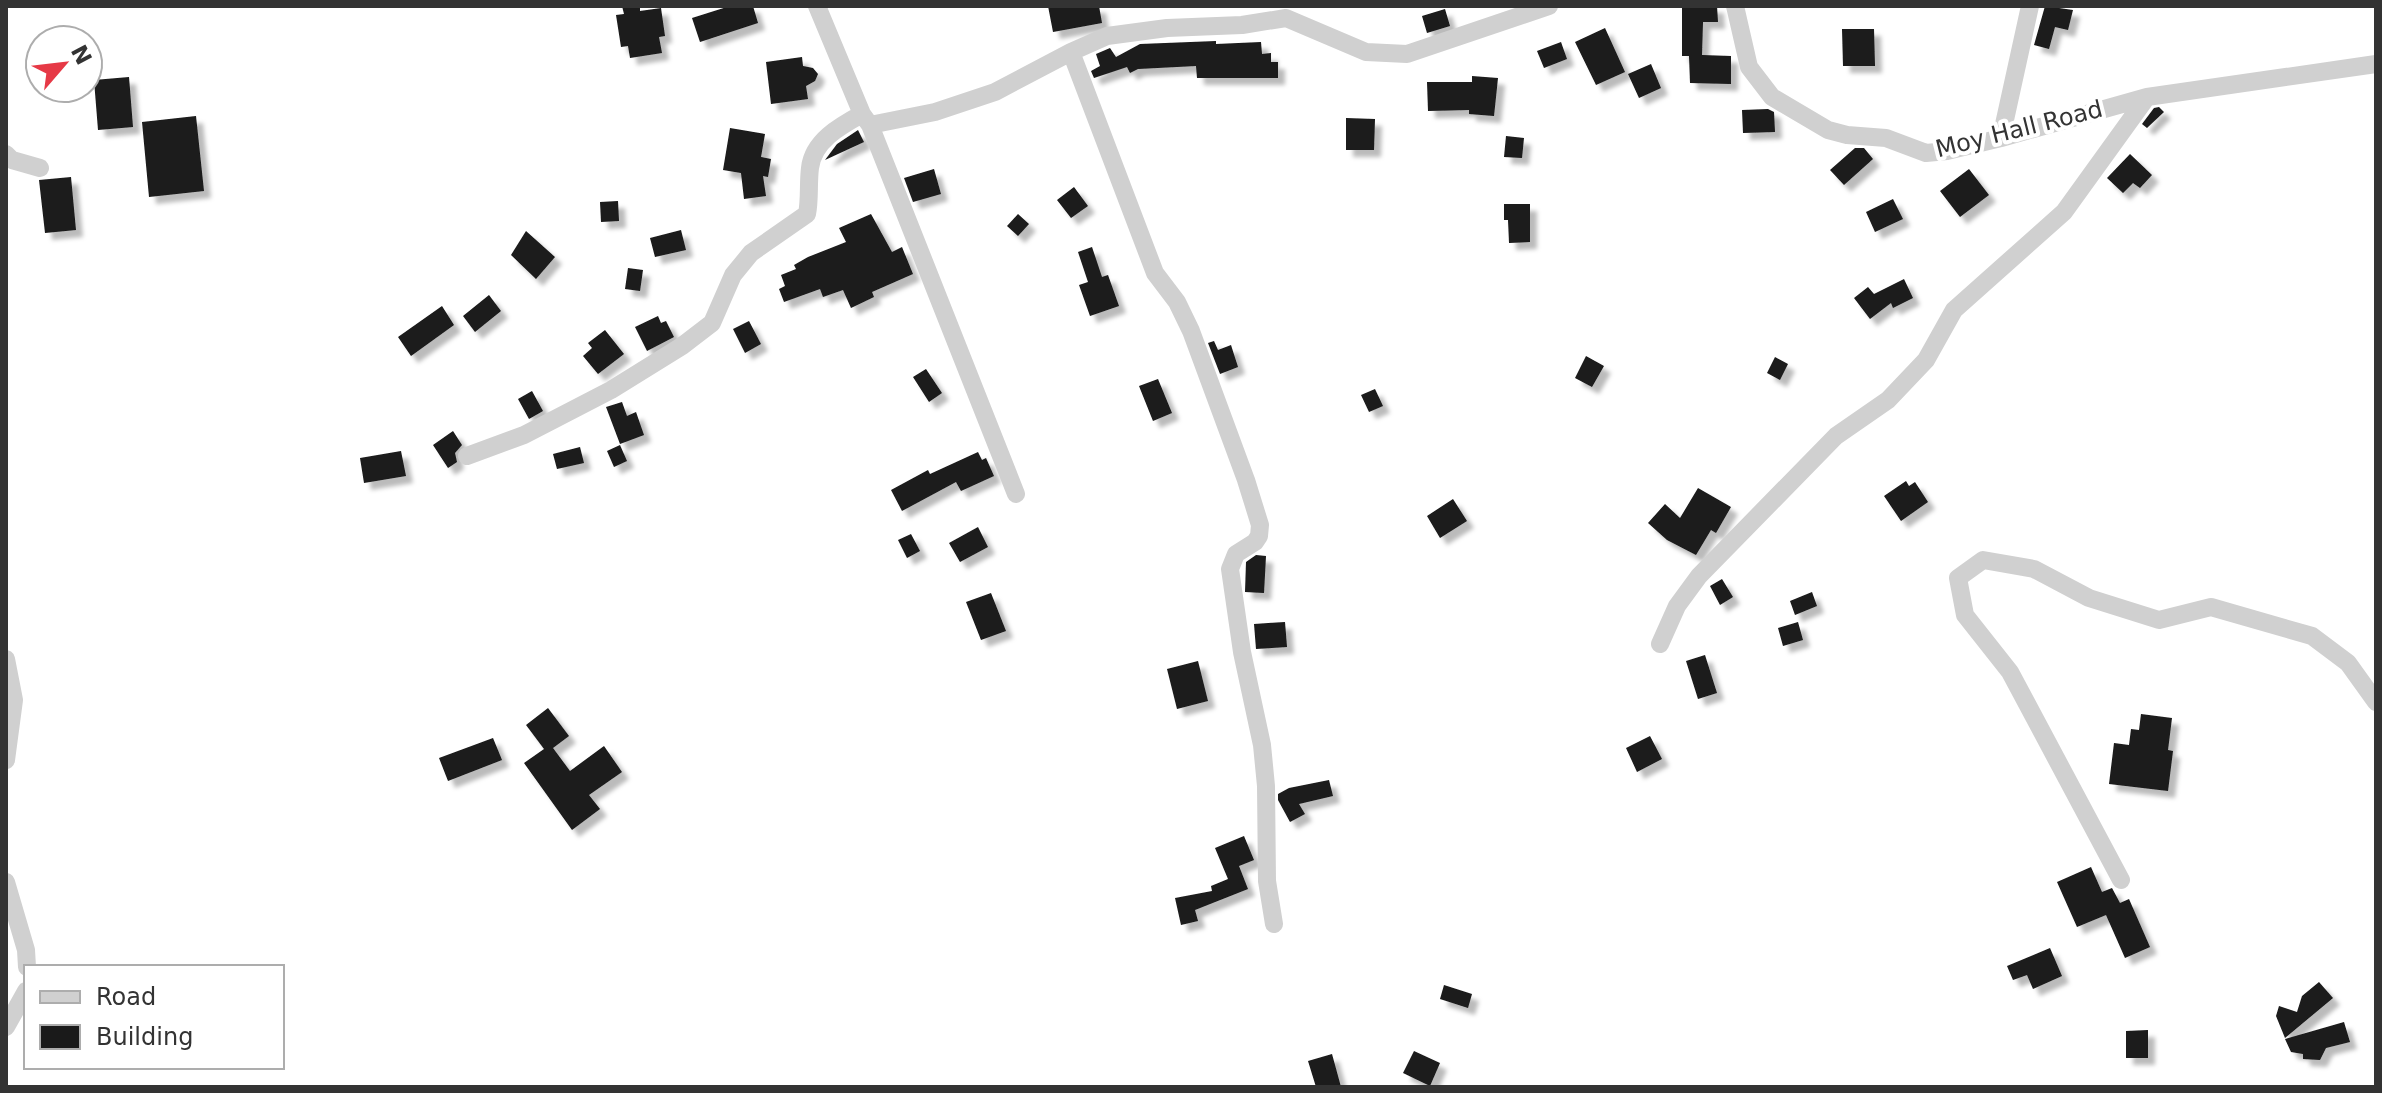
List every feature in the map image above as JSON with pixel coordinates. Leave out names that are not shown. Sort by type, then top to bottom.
[{"type":"street","points":[[817,6],[1016,494]]},
{"type":"street","points":[[467,456],[524,435],[611,390],[682,346],[712,323],[733,275],[751,253],[807,214],[810,165],[818,147],[834,129],[866,120],[935,112],[995,92],[1107,36],[1167,28],[1242,25],[1286,18],[1366,52],[1407,54],[1549,6]]},
{"type":"street","name":"Moy Hall Road","points":[[1735,6],[1749,67],[1772,97],[1828,130],[1886,138],[1926,153],[2001,138],[2147,97],[2376,64]]},
{"type":"street","points":[[2001,138],[2030,6]]},
{"type":"street","points":[[1071,52],[1155,273],[1177,302],[1191,331],[1260,525],[1255,542],[1236,554],[1230,569],[1242,652],[1262,745],[1266,786],[1267,881],[1274,924]]},
{"type":"street","points":[[1660,644],[1677,606],[1699,576],[1836,436],[1888,400],[1926,360],[1954,310],[2064,212],[2147,97]]},
{"type":"street","points":[[6,154],[12,160],[40,168]]},
{"type":"street","points":[[2121,880],[2010,672],[1965,615],[1958,578],[1983,560],[2034,569],[2089,598],[2159,620],[2211,607],[2312,636],[2348,663],[2376,702]]},
{"type":"street","points":[[6,659],[14,700],[6,760]]},
{"type":"street","points":[[6,882],[26,950],[27,965]]},
{"type":"street","points":[[6,1027],[24,995]]},
{"type":"building","points":[[622,6],[640,6],[640,11],[661,8],[665,36],[659,37],[662,53],[630,58],[628,46],[621,47],[616,15],[624,14]]},
{"type":"building","points":[[730,6],[753,6],[758,23],[700,42],[692,18]]},
{"type":"building","points":[[1048,6],[1099,6],[1102,23],[1053,32]]},
{"type":"building","points":[[1682,6],[1717,6],[1718,22],[1703,22],[1702,55],[1731,56],[1731,84],[1690,83],[1689,56],[1682,56]]},
{"type":"building","points":[[2045,6],[2073,10],[2068,30],[2055,27],[2049,49],[2034,45]]},
{"type":"building","points":[[1445,9],[1450,26],[1427,33],[1422,16]]},
{"type":"building","points":[[1605,28],[1625,72],[1596,85],[1575,42]]},
{"type":"building","points":[[1842,29],[1874,29],[1875,66],[1843,66]]},
{"type":"building","points":[[1216,41],[1216,44],[1261,42],[1262,54],[1271,53],[1271,62],[1278,62],[1278,78],[1197,78],[1196,66],[1138,69],[1130,73],[1127,67],[1094,78],[1091,71],[1100,66],[1096,54],[1110,48],[1116,57],[1140,44]]},
{"type":"building","points":[[1561,42],[1567,59],[1544,68],[1537,51]]},
{"type":"building","points":[[802,57],[803,66],[813,68],[818,74],[815,81],[806,86],[808,99],[771,104],[766,62]]},
{"type":"building","points":[[1651,64],[1661,88],[1639,98],[1628,74]]},
{"type":"building","points":[[1472,76],[1498,78],[1494,116],[1469,114],[1469,110],[1428,111],[1427,82],[1472,82]]},
{"type":"building","points":[[129,77],[133,127],[98,130],[96,104],[104,104],[104,79]]},
{"type":"building","points":[[2159,107],[2164,112],[2147,128],[2142,124],[2154,108]]},
{"type":"building","points":[[1768,109],[1774,112],[1775,132],[1743,133],[1742,110]]},
{"type":"building","points":[[196,116],[204,191],[149,197],[142,122]]},
{"type":"building","points":[[1346,118],[1375,119],[1374,150],[1346,150]]},
{"type":"building","points":[[730,128],[765,134],[761,157],[771,159],[768,177],[763,176],[766,196],[744,199],[741,173],[723,170]]},
{"type":"building","points":[[858,130],[864,142],[825,160],[837,144]]},
{"type":"building","points":[[1506,136],[1524,138],[1522,158],[1504,157]]},
{"type":"building","points":[[1855,148],[1864,148],[1873,159],[1844,185],[1830,170]]},
{"type":"building","points":[[2130,154],[2152,175],[2140,188],[2133,183],[2123,193],[2107,178]]},
{"type":"building","points":[[934,169],[941,194],[913,202],[904,178]]},
{"type":"building","points":[[1969,169],[1989,195],[1960,217],[1940,191]]},
{"type":"building","points":[[71,177],[76,230],[45,233],[39,180]]},
{"type":"building","points":[[1074,187],[1088,206],[1071,218],[1057,200]]},
{"type":"building","points":[[1893,199],[1903,219],[1875,232],[1866,212]]},
{"type":"building","points":[[618,201],[619,221],[601,222],[600,202]]},
{"type":"building","points":[[1504,204],[1530,204],[1530,242],[1509,243]]},
{"type":"building","points":[[871,214],[892,252],[902,247],[913,274],[872,292],[874,297],[851,308],[843,290],[823,297],[820,289],[784,302],[779,289],[785,286],[781,275],[796,269],[794,265],[808,257],[846,242],[839,228]]},
{"type":"building","points":[[1018,214],[1029,224],[1018,236],[1007,226]]},
{"type":"building","points":[[681,230],[686,250],[655,257],[650,238]]},
{"type":"building","points":[[526,231],[555,257],[536,279],[511,255]]},
{"type":"building","points":[[1092,247],[1102,277],[1108,275],[1119,306],[1090,316],[1079,285],[1088,282],[1078,252]]},
{"type":"building","points":[[628,268],[643,270],[640,291],[625,289]]},
{"type":"building","points":[[1904,279],[1913,298],[1893,308],[1891,303],[1870,319],[1854,298],[1868,287],[1874,294]]},
{"type":"building","points":[[489,295],[501,311],[475,332],[463,316]]},
{"type":"building","points":[[442,306],[454,325],[411,356],[398,337]]},
{"type":"building","points":[[658,316],[661,323],[666,321],[674,337],[647,351],[635,327]]},
{"type":"building","points":[[749,321],[761,344],[745,353],[733,329]]},
{"type":"building","points":[[605,330],[624,354],[598,374],[583,356],[592,348],[588,343]]},
{"type":"building","points":[[1214,341],[1218,350],[1231,345],[1238,367],[1220,374],[1208,343]]},
{"type":"building","points":[[1586,356],[1604,366],[1592,387],[1575,378]]},
{"type":"building","points":[[1775,357],[1788,364],[1780,380],[1767,373]]},
{"type":"building","points":[[926,369],[942,393],[929,402],[913,377]]},
{"type":"building","points":[[1158,379],[1172,413],[1153,421],[1139,386]]},
{"type":"building","points":[[1375,389],[1383,406],[1369,412],[1361,395]]},
{"type":"building","points":[[532,391],[543,411],[529,419],[518,399]]},
{"type":"building","points":[[622,402],[627,416],[636,412],[644,435],[620,444],[606,407]]},
{"type":"building","points":[[453,431],[462,445],[455,453],[457,462],[448,468],[433,445]]},
{"type":"building","points":[[620,445],[627,461],[614,467],[607,451]]},
{"type":"building","points":[[580,447],[584,463],[557,469],[553,454]]},
{"type":"building","points":[[401,451],[406,476],[364,483],[360,458]]},
{"type":"building","points":[[978,452],[982,460],[986,458],[994,476],[961,491],[956,482],[902,511],[891,490],[928,470],[930,474]]},
{"type":"building","points":[[1906,481],[1909,486],[1915,482],[1928,502],[1901,521],[1884,496]]},
{"type":"building","points":[[1698,488],[1731,507],[1716,533],[1711,530],[1696,555],[1667,540],[1648,523],[1665,504],[1680,518]]},
{"type":"building","points":[[1453,499],[1467,521],[1440,538],[1427,516]]},
{"type":"building","points":[[978,527],[988,547],[960,562],[949,543]]},
{"type":"building","points":[[911,534],[920,551],[907,558],[898,540]]},
{"type":"building","points":[[1256,555],[1266,556],[1264,593],[1245,592],[1246,562]]},
{"type":"building","points":[[1722,579],[1733,597],[1720,605],[1710,586]]},
{"type":"building","points":[[1812,592],[1817,606],[1795,615],[1790,601]]},
{"type":"building","points":[[991,593],[1006,631],[981,640],[966,602]]},
{"type":"building","points":[[1285,622],[1287,647],[1256,649],[1254,624]]},
{"type":"building","points":[[1798,622],[1803,640],[1783,646],[1778,628]]},
{"type":"building","points":[[1705,655],[1717,693],[1698,699],[1686,661]]},
{"type":"building","points":[[1198,661],[1208,701],[1177,709],[1167,669]]},
{"type":"building","points":[[548,708],[569,736],[553,748],[570,771],[604,746],[622,772],[589,795],[600,809],[572,830],[524,763],[544,749],[526,725]]},
{"type":"building","points":[[2141,714],[2172,718],[2168,750],[2173,751],[2168,791],[2109,784],[2114,743],[2129,745],[2131,729],[2139,730]]},
{"type":"building","points":[[1650,736],[1662,759],[1637,772],[1626,748]]},
{"type":"building","points":[[493,738],[502,760],[448,781],[439,758]]},
{"type":"building","points":[[1329,780],[1333,796],[1299,804],[1305,814],[1290,822],[1278,794],[1289,788]]},
{"type":"building","points":[[1244,836],[1254,860],[1239,866],[1248,889],[1195,910],[1198,921],[1181,925],[1175,898],[1212,891],[1211,886],[1228,879],[1215,848]]},
{"type":"building","points":[[2091,867],[2102,892],[2112,888],[2120,903],[2129,899],[2150,947],[2125,958],[2106,915],[2077,927],[2057,882]]},
{"type":"building","points":[[2050,948],[2062,976],[2033,989],[2027,975],[2013,980],[2007,966]]},
{"type":"building","points":[[2319,982],[2333,998],[2285,1038],[2276,1016],[2279,1006],[2297,1012],[2302,996]]},
{"type":"building","points":[[1444,985],[1472,994],[1468,1008],[1440,999]]},
{"type":"building","points":[[2344,1022],[2350,1042],[2326,1048],[2320,1060],[2303,1059],[2303,1054],[2291,1052],[2285,1039]]},
{"type":"building","points":[[2148,1030],[2148,1058],[2126,1058],[2126,1031]]},
{"type":"building","points":[[1414,1051],[1440,1063],[1430,1086],[1403,1073]]},
{"type":"building","points":[[1332,1054],[1341,1087],[1316,1087],[1308,1061]]}]
